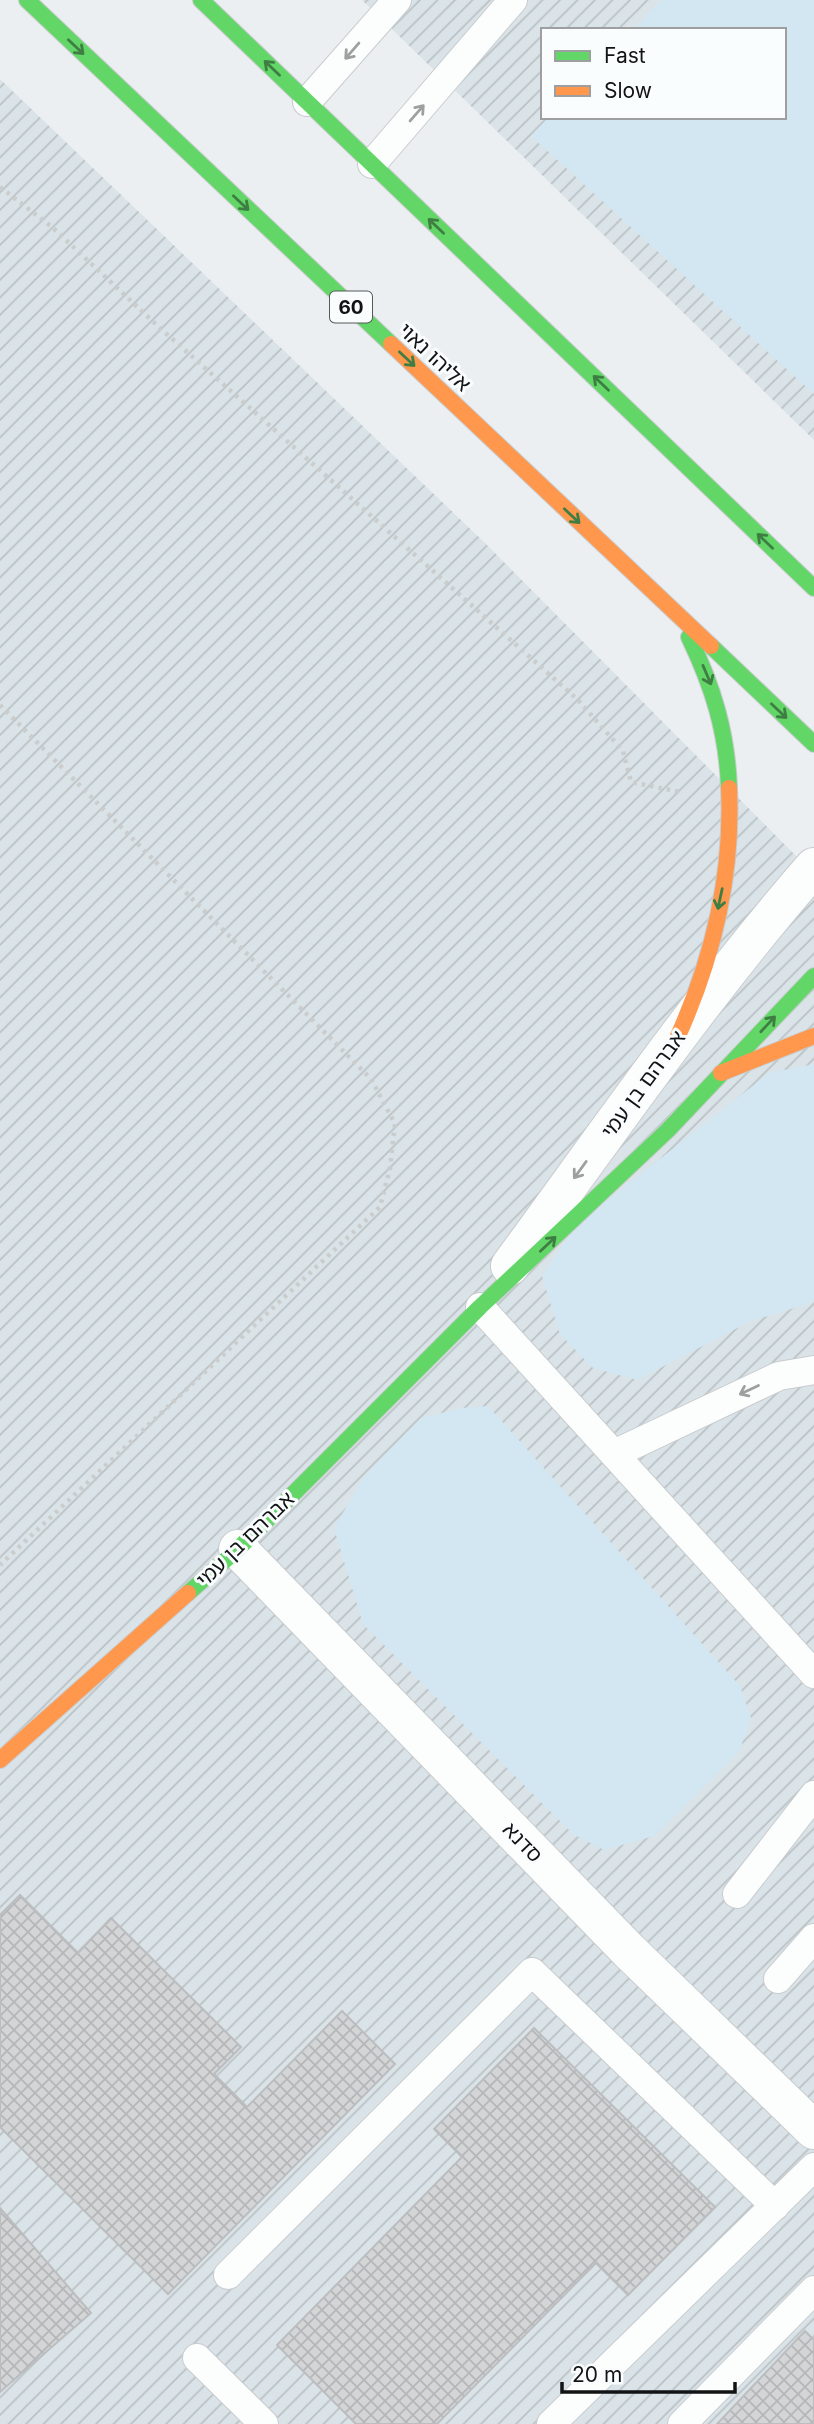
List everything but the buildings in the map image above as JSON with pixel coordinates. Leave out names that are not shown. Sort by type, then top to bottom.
[{"type":"main road","name":"אליהו נאוי","points":[[26,0],[814,744]]},
{"type":"main road","points":[[201,0],[814,588]]},
{"type":"main road","points":[[676,614],[698,652],[713,689],[723,729],[731,825],[723,889],[713,935],[698,989],[678,1036]]},
{"type":"main road","name":"אברהם בן עמי","points":[[0,1760],[238,1549],[480,1307],[668,1130],[814,976]]},
{"type":"main road","points":[[721,1073],[814,1036]]},
{"type":"street","name":"אברהם בן עמי","points":[[480,1307],[756,933],[814,867]]},
{"type":"street","name":"סדנא","points":[[238,1549],[629,1951],[812,2123]]},
{"type":"lane","points":[[307,102],[397,0]]},
{"type":"lane","points":[[372,164],[513,0]]},
{"type":"lane","points":[[480,1307],[814,1674]]},
{"type":"lane","points":[[614,1454],[779,1376],[814,1370]]},
{"type":"lane","points":[[737,1894],[814,1795]]},
{"type":"lane","points":[[778,1979],[814,1938]]},
{"type":"lane","points":[[228,2275],[532,1972],[775,2206]]},
{"type":"lane","points":[[551,2424],[814,2167]]},
{"type":"lane","points":[[682,2424],[814,2290]]},
{"type":"lane","points":[[197,2358],[264,2424]]},
{"type":"path","points":[[0,187],[52,227],[170,337],[578,699],[623,751],[631,782],[730,802]]},
{"type":"path","points":[[0,705],[371,1079],[395,1124],[390,1168],[380,1207],[0,1565]]},
{"type":"shaded area","points":[[362,0],[814,0],[814,440]]},
{"type":"shaded area","points":[[661,0],[814,0],[814,394],[531,136],[547,119],[786,119],[786,28],[635,28]]},
{"type":"shaded area","points":[[0,79],[485,543],[814,874],[814,2424],[0,2424]]},
{"type":"shaded area","points":[[814,1064],[814,1302],[751,1321],[637,1380],[593,1368],[560,1334],[542,1276],[577,1224],[769,1073]]},
{"type":"shaded area","points":[[488,1406],[740,1686],[751,1718],[739,1752],[654,1836],[604,1850],[573,1834],[363,1624],[334,1528],[364,1477],[421,1418],[462,1408]]},
{"type":"traffic: fast","points":[[27,0],[391,344]]},
{"type":"traffic: fast","points":[[201,0],[814,588]]},
{"type":"traffic: fast","points":[[689,637],[717,710],[728,767],[729,788]]},
{"type":"traffic: fast","points":[[711,646],[814,744]]},
{"type":"traffic: fast","points":[[188,1593],[238,1549],[480,1307],[668,1130],[814,976]]},
{"type":"traffic: slow","points":[[391,344],[711,646]]},
{"type":"traffic: slow","points":[[678,1036],[711,946],[718,915],[728,852],[729,788]]},
{"type":"traffic: slow","points":[[721,1073],[814,1036]]},
{"type":"traffic: slow","points":[[0,1760],[188,1593]]}]
